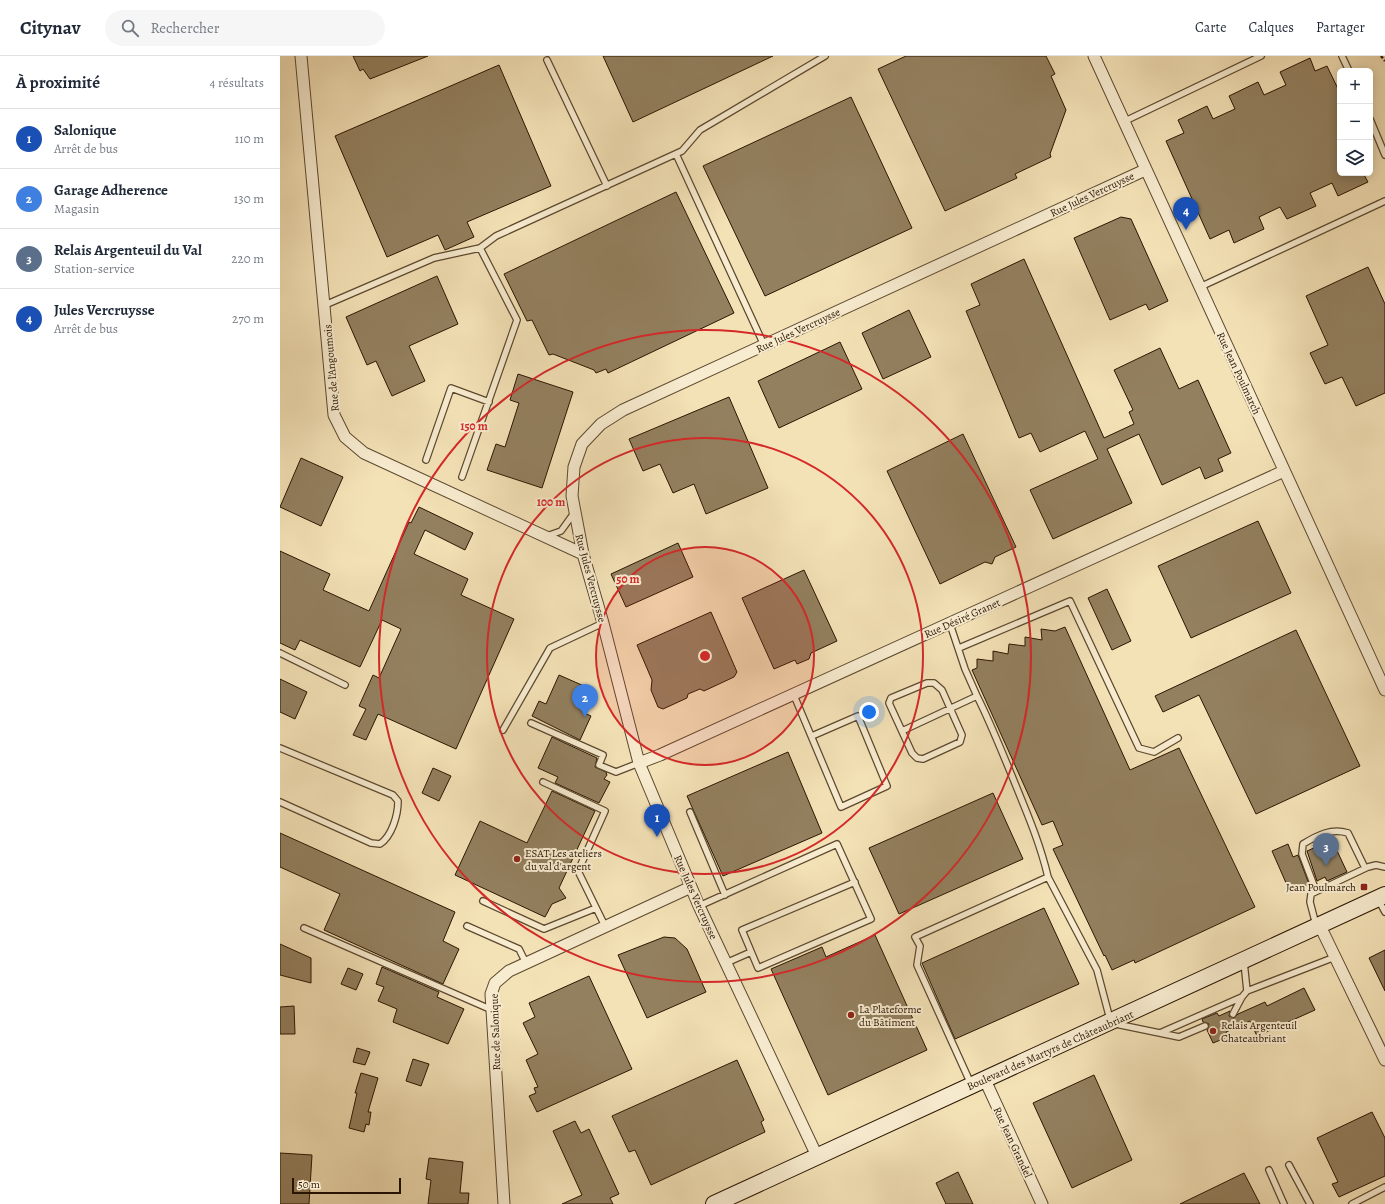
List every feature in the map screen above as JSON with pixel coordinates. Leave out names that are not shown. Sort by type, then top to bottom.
[{"type":"main road","name":"Boulevard des Martyrs de Châteaubriant","points":[[714,1204],[1111,1023],[1318,926],[1383,902]]},
{"type":"street","name":"Rue de l'Angoumois","points":[[301,56],[334,415],[344,436],[364,453],[583,554]]},
{"type":"street","name":"Rue Jean Poulmarch","points":[[1094,56],[1145,170],[1385,690]]},
{"type":"street","name":"Rue Jules Vercruysse","points":[[817,1156],[699,906],[639,763],[603,623],[583,554],[572,496],[574,467],[582,444],[601,424],[623,410],[1145,170]]},
{"type":"street","name":"Rue Désiré Granet","points":[[639,763],[660,755],[794,693],[950,624],[1284,471]]},
{"type":"street","name":"Rue de Salonique","points":[[504,1204],[491,994],[495,983],[509,971],[691,887]]},
{"type":"street","points":[[1318,926],[1335,956],[1385,1060]]},
{"type":"street","name":"Rue Jean Grandel","points":[[978,1083],[1042,1204]]},
{"type":"lane","points":[[325,305],[434,258],[480,248],[496,236],[676,154],[682,151],[700,130],[826,56]]},
{"type":"lane","points":[[1123,122],[1261,56]]},
{"type":"lane","points":[[1342,56],[1348,68]]},
{"type":"lane","points":[[547,60],[607,186]]},
{"type":"lane","points":[[1373,126],[1385,155]]},
{"type":"lane","points":[[676,154],[764,345]]},
{"type":"lane","points":[[1199,287],[1385,201]]},
{"type":"lane","points":[[462,477],[517,320],[480,248]]},
{"type":"lane","points":[[426,460],[451,388],[489,402]]},
{"type":"lane","points":[[544,536],[561,531],[575,511]]},
{"type":"lane","points":[[959,648],[1070,601],[1139,748],[1154,752],[1178,738]]},
{"type":"lane","points":[[503,730],[550,648],[603,623]]},
{"type":"lane","points":[[950,624],[965,669],[989,720],[1034,829],[1042,851],[1048,877],[1097,970],[1111,1023],[1179,1037],[1205,1026]]},
{"type":"lane","points":[[280,654],[346,685]]},
{"type":"lane","points":[[928,683],[934,683],[942,690],[962,735],[960,742],[923,759],[917,758],[912,753],[902,731],[889,703],[891,698],[928,683]]},
{"type":"lane","points":[[794,693],[841,807],[886,786],[858,716],[812,736]]},
{"type":"lane","points":[[902,731],[950,710],[977,696]]},
{"type":"lane","points":[[532,723],[603,755],[599,765],[616,772],[639,763]]},
{"type":"lane","points":[[280,748],[392,795],[398,801],[398,811],[387,840],[380,844],[371,843],[280,802]]},
{"type":"lane","points":[[543,782],[605,811],[578,871],[605,926]]},
{"type":"lane","points":[[690,812],[725,895]]},
{"type":"lane","points":[[1316,891],[1302,854],[1303,844],[1312,838],[1326,832],[1339,830],[1348,833],[1365,868]]},
{"type":"lane","points":[[699,906],[837,844],[855,882],[871,920],[758,968],[742,930],[855,882]]},
{"type":"lane","points":[[1318,926],[1309,898],[1311,894],[1365,868],[1376,865],[1385,868]]},
{"type":"lane","points":[[978,1083],[917,966],[920,946],[915,937],[1048,877]]},
{"type":"lane","points":[[483,901],[544,929],[596,908]]},
{"type":"lane","points":[[467,926],[519,949],[526,963]]},
{"type":"lane","points":[[304,928],[492,1010]]},
{"type":"lane","points":[[726,963],[751,952]]},
{"type":"lane","points":[[1233,1014],[1247,991],[1335,956]]},
{"type":"lane","points":[[1244,961],[1247,991]]},
{"type":"lane","points":[[1159,1033],[1242,997]]},
{"type":"lane","points":[[1289,1165],[1310,1204]]},
{"type":"lane","points":[[1269,1170],[1284,1204]]},
{"type":"lane","points":[[1352,1204],[1385,1187]]},
{"type":"path","points":[[1381,56],[1385,61]]},
{"type":"building","points":[[353,56],[428,56],[370,79],[363,69],[360,71]]},
{"type":"building","points":[[603,56],[773,56],[633,122]]},
{"type":"building","points":[[906,56],[1046,56],[1055,74],[1051,76],[1066,110],[1050,154],[1051,157],[1015,174],[1017,178],[945,211],[878,69]]},
{"type":"building","points":[[1310,58],[1315,71],[1327,66],[1337,87],[1337,176],[1365,176],[1368,182],[1338,196],[1332,183],[1310,193],[1316,206],[1287,219],[1280,207],[1259,217],[1264,229],[1234,243],[1229,230],[1210,239],[1166,141],[1184,133],[1178,120],[1207,106],[1213,119],[1235,109],[1229,96],[1258,82],[1264,95],[1286,85],[1280,72]]},
{"type":"building","points":[[499,65],[551,186],[467,222],[474,237],[445,250],[438,235],[387,257],[335,136]]},
{"type":"building","points":[[851,97],[912,228],[765,296],[703,166]]},
{"type":"building","points":[[676,192],[734,313],[608,373],[606,369],[596,373],[594,370],[553,354],[549,355],[532,320],[527,321],[504,274]]},
{"type":"building","points":[[1121,217],[1131,219],[1168,301],[1149,310],[1146,304],[1110,320],[1074,238]]},
{"type":"building","points":[[1024,259],[1104,438],[1134,424],[1129,412],[1133,410],[1114,370],[1160,348],[1179,389],[1198,380],[1231,453],[1218,459],[1223,471],[1205,479],[1200,467],[1162,485],[1139,434],[1107,449],[1132,503],[1053,539],[1030,490],[1098,459],[1085,431],[1040,452],[1031,433],[1019,438],[966,311],[980,305],[971,284]]},
{"type":"building","points":[[1368,267],[1385,304],[1385,393],[1356,406],[1342,377],[1325,384],[1310,353],[1328,345],[1306,296]]},
{"type":"building","points":[[437,276],[458,324],[409,346],[425,381],[392,396],[376,361],[367,365],[346,317]]},
{"type":"building","points":[[909,310],[931,357],[883,379],[862,333]]},
{"type":"building","points":[[840,342],[862,389],[779,428],[758,381]]},
{"type":"building","points":[[518,374],[573,392],[542,488],[487,470],[496,444],[505,447],[519,403],[510,400]]},
{"type":"building","points":[[729,397],[768,488],[706,514],[694,484],[673,493],[660,464],[643,471],[629,439]]},
{"type":"building","points":[[963,434],[1016,547],[995,557],[992,564],[985,562],[940,584],[887,471]]},
{"type":"building","points":[[301,458],[343,477],[321,526],[280,507]]},
{"type":"building","points":[[419,507],[473,533],[465,550],[425,530],[414,554],[468,579],[461,595],[514,619],[456,749],[378,714],[366,740],[353,735],[366,709],[359,706],[373,675],[379,678],[401,629],[382,620],[360,667],[300,640],[295,650],[280,643],[280,551],[330,574],[323,590],[369,611],[409,522],[411,523]]},
{"type":"building","points":[[1258,521],[1291,593],[1191,638],[1158,566]]},
{"type":"building","points":[[678,543],[693,577],[626,607],[611,574]]},
{"type":"building","points":[[804,570],[837,641],[811,653],[809,659],[797,664],[795,660],[774,669],[742,598]]},
{"type":"building","points":[[1107,589],[1131,641],[1112,650],[1088,598]]},
{"type":"building","points":[[711,612],[737,672],[734,677],[704,691],[700,689],[688,694],[687,698],[663,709],[658,707],[651,690],[652,680],[637,645]]},
{"type":"building","points":[[1065,627],[1130,770],[1179,748],[1255,907],[1135,963],[1134,960],[1112,970],[1053,849],[1063,845],[1053,821],[1042,825],[972,670],[977,668],[977,659],[993,661],[993,651],[1008,654],[1009,644],[1025,646],[1025,637],[1042,640],[1041,629],[1055,631]]},
{"type":"building","points":[[1296,630],[1360,766],[1256,814],[1199,695],[1163,712],[1155,696]]},
{"type":"building","points":[[559,675],[584,686],[579,697],[587,701],[582,712],[591,716],[580,740],[532,716],[539,701],[546,704]]},
{"type":"building","points":[[280,679],[307,692],[295,719],[280,712]]},
{"type":"building","points":[[552,737],[597,758],[595,767],[606,772],[607,775],[604,779],[610,782],[599,803],[555,783],[558,777],[538,768]]},
{"type":"building","points":[[788,752],[822,833],[723,876],[687,796]]},
{"type":"building","points":[[433,768],[451,776],[439,801],[422,793]]},
{"type":"building","name":"ESAT Les ateliers du val d'argent","points":[[552,791],[595,811],[559,888],[566,898],[552,904],[545,917],[455,875],[480,821],[527,843]]},
{"type":"building","points":[[993,793],[1023,859],[899,914],[869,848]]},
{"type":"building","points":[[280,833],[455,912],[443,941],[459,949],[443,984],[324,930],[340,894],[280,867]]},
{"type":"building","points":[[1332,840],[1347,872],[1327,881],[1325,877],[1317,881],[1307,851]]},
{"type":"building","points":[[1288,844],[1293,857],[1298,855],[1309,884],[1290,892],[1272,851]]},
{"type":"building","points":[[1044,908],[1079,984],[955,1039],[922,963]]},
{"type":"building","name":"La Plateforme du Bâtiment","points":[[875,935],[927,1050],[828,1095],[771,969],[822,947],[826,957]]},
{"type":"building","points":[[664,937],[675,938],[687,949],[706,992],[647,1018],[618,955]]},
{"type":"building","points":[[280,944],[311,958],[311,983],[280,975]]},
{"type":"building","points":[[1385,950],[1385,991],[1369,958]]},
{"type":"building","points":[[382,967],[439,992],[437,997],[464,1009],[448,1044],[393,1022],[397,1009],[378,1001],[384,987],[376,984]]},
{"type":"building","points":[[348,968],[363,974],[356,990],[341,984]]},
{"type":"building","points":[[589,976],[632,1069],[537,1112],[529,1096],[536,1093],[534,1088],[538,1087],[526,1060],[538,1054],[523,1023],[535,1017],[529,1003]]},
{"type":"building","points":[[1304,988],[1315,1010],[1257,1036],[1250,1021],[1226,1032],[1228,1037],[1213,1043],[1207,1030],[1209,1024],[1203,1022],[1202,1019],[1217,1013],[1219,1016],[1230,1011],[1229,1016],[1234,1018],[1238,1014],[1265,1002],[1267,1006]]},
{"type":"building","points":[[294,1006],[295,1034],[280,1034],[280,1007]]},
{"type":"building","points":[[357,1048],[370,1052],[365,1065],[353,1062]]},
{"type":"building","points":[[413,1059],[429,1064],[421,1086],[406,1081]]},
{"type":"building","points":[[737,1060],[764,1120],[761,1122],[765,1132],[651,1185],[635,1150],[629,1152],[612,1116]]},
{"type":"building","points":[[361,1073],[378,1078],[368,1112],[371,1112],[369,1125],[366,1124],[364,1132],[349,1128],[357,1093],[355,1093]]},
{"type":"building","points":[[1094,1075],[1132,1160],[1072,1188],[1033,1103]]},
{"type":"building","points":[[1372,1112],[1385,1138],[1385,1176],[1339,1197],[1332,1184],[1338,1182],[1317,1138]]},
{"type":"building","points":[[575,1121],[581,1133],[589,1129],[619,1194],[610,1198],[613,1204],[562,1204],[582,1195],[553,1131]]},
{"type":"building","points":[[280,1153],[312,1155],[309,1204],[280,1204]]},
{"type":"building","points":[[429,1158],[463,1162],[460,1193],[469,1193],[468,1204],[428,1204],[431,1180],[426,1179]]},
{"type":"building","points":[[958,1172],[973,1204],[946,1204],[936,1183]]},
{"type":"building","points":[[1244,1173],[1260,1204],[1180,1204]]},
{"type":"place","name":"Jules Vercruysse","points":[[1186,230]]},
{"type":"place","name":"Garage Adherence","points":[[585,717]]},
{"type":"place","name":"Salonique","points":[[657,837]]},
{"type":"place","name":"ESAT Les ateliers du val d'argent","points":[[517,859]]},
{"type":"place","name":"Relais Argenteuil du Val","points":[[1326,866]]},
{"type":"place","name":"Jean Poulmarch","points":[[1364,887]]},
{"type":"place","name":"La Plateforme du Bâtiment","points":[[851,1015]]},
{"type":"place","name":"Relais Argenteuil Chateaubriant","points":[[1213,1031]]}]
